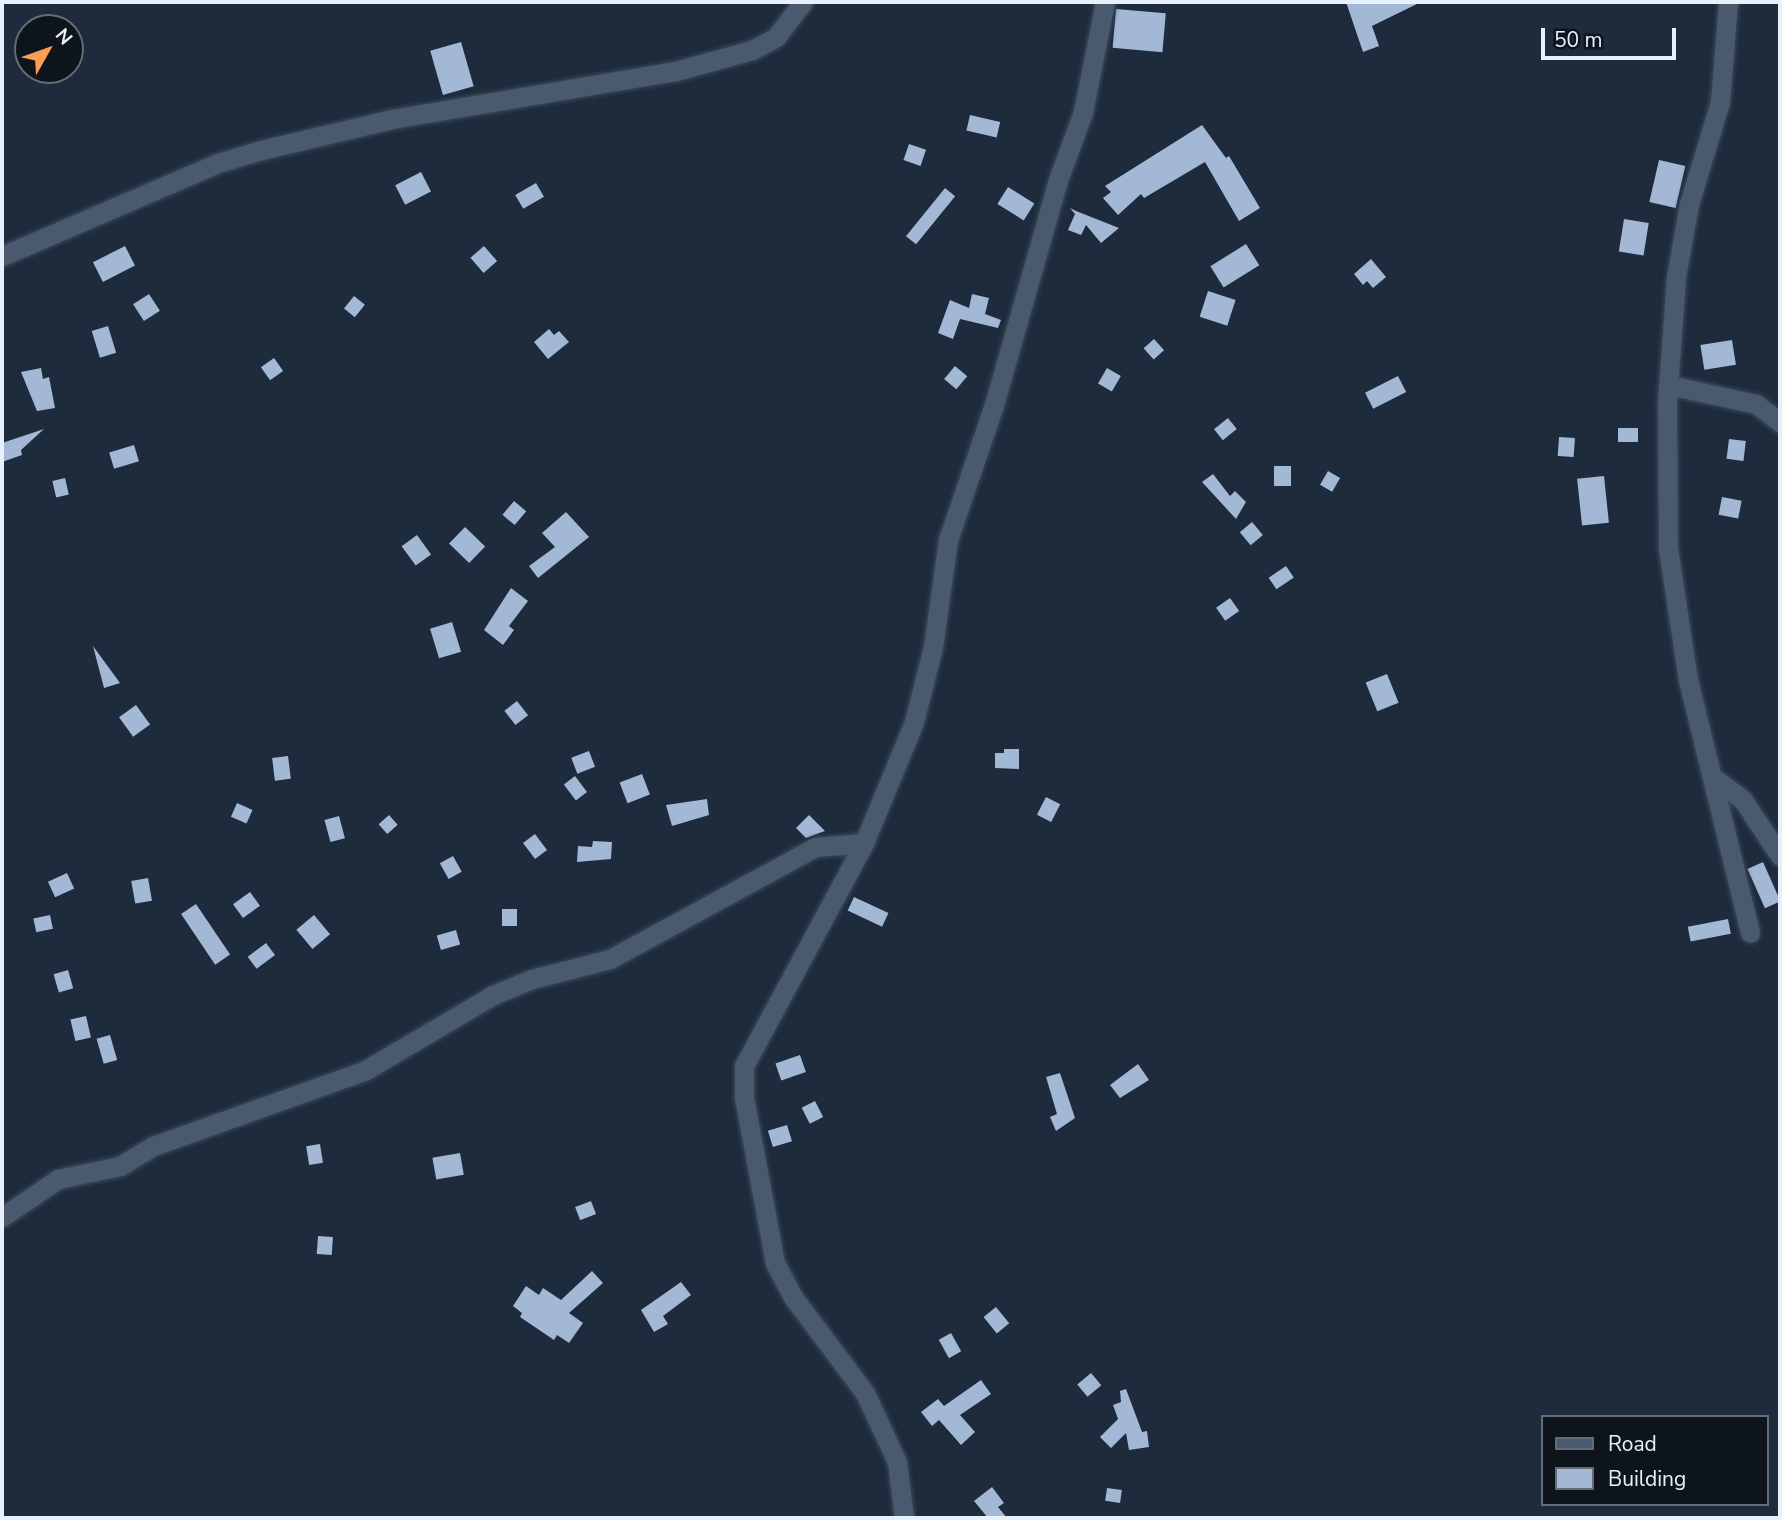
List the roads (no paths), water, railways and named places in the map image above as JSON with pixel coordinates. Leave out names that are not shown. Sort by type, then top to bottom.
[{"type":"street","points":[[2,256],[218,163],[261,150],[392,119],[676,71],[752,50],[776,37],[803,2]]},
{"type":"street","points":[[904,1518],[897,1462],[865,1393],[793,1297],[775,1263],[743,1080],[744,1066],[760,1033],[790,986],[864,843],[922,696],[948,540],[994,405],[1058,180],[1083,111],[1105,2]]},
{"type":"street","points":[[1728,2],[1720,102],[1689,204],[1676,277],[1669,384],[1670,575],[1688,680],[1750,932]]},
{"type":"street","points":[[1669,384],[1756,404],[1780,422]]},
{"type":"street","points":[[1714,778],[1743,800],[1780,856]]},
{"type":"street","points":[[2,1217],[58,1179],[120,1166],[153,1146],[365,1071],[493,995],[532,979],[610,959],[815,848],[864,843]]}]
